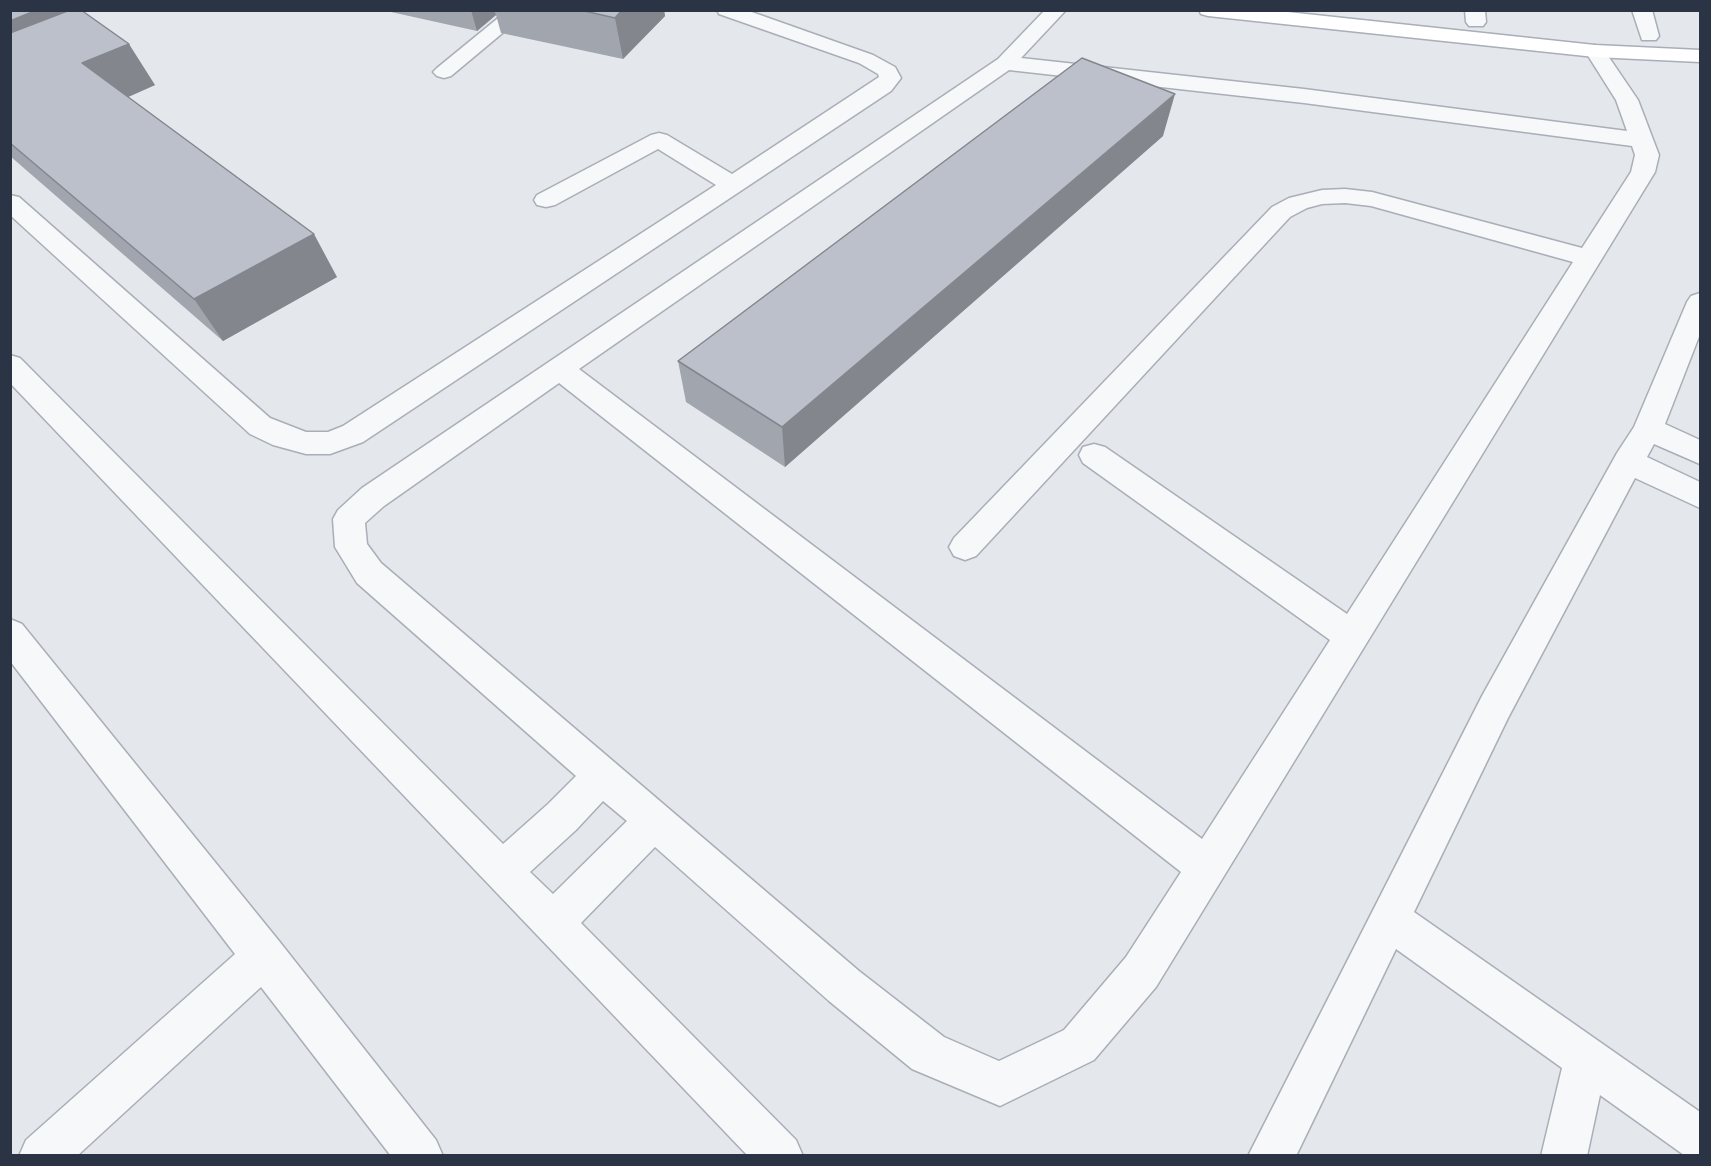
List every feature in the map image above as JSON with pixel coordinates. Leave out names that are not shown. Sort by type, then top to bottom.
[{"type":"street","points":[[444,72],[521,10]]},
{"type":"street","points":[[10,202],[260,426],[283,437],[306,443],[330,443],[353,434],[883,86],[890,78],[888,71],[866,59],[726,10]]},
{"type":"street","points":[[1057,10],[1005,63],[373,497],[349,519],[351,547],[369,573],[844,986],[928,1053],[1000,1084],[1079,1045],[1141,972],[1642,172],[1647,155],[1642,140],[1626,100],[1595,51]]},
{"type":"street","points":[[1208,10],[1595,51],[1701,56]]},
{"type":"street","points":[[1365,10],[1475,16],[1649,36],[1701,38]]},
{"type":"street","points":[[1642,10],[1649,36]]},
{"type":"street","points":[[1005,63],[1304,96],[1642,140]]},
{"type":"street","points":[[546,200],[658,140],[733,185]]},
{"type":"street","points":[[966,548],[1281,212],[1298,203],[1322,197],[1345,196],[1372,199],[1588,258]]},
{"type":"street","points":[[1271,1155],[1495,706],[1628,461],[1648,429],[1701,302]]},
{"type":"street","points":[[10,365],[780,1155]]},
{"type":"street","points":[[560,369],[1207,867]]},
{"type":"street","points":[[1648,429],[1701,453]]},
{"type":"street","points":[[1094,455],[1352,636]]},
{"type":"street","points":[[1628,461],[1701,496]]},
{"type":"street","points":[[10,633],[420,1155]]},
{"type":"street","points":[[502,871],[562,817],[602,775]]},
{"type":"street","points":[[553,923],[654,821]]},
{"type":"street","points":[[1389,919],[1701,1139]]},
{"type":"street","points":[[42,1155],[264,956]]},
{"type":"street","points":[[1564,1155],[1586,1058]]},
{"type":"building","points":[[10,10],[37,10],[10,21]]},
{"type":"building","points":[[70,10],[81,10],[129,44],[82,63],[314,234],[194,299],[10,143],[10,33]]},
{"type":"building","points":[[580,10],[622,10],[615,18]]},
{"type":"building","points":[[1082,58],[1175,94],[782,427],[678,361]]}]
